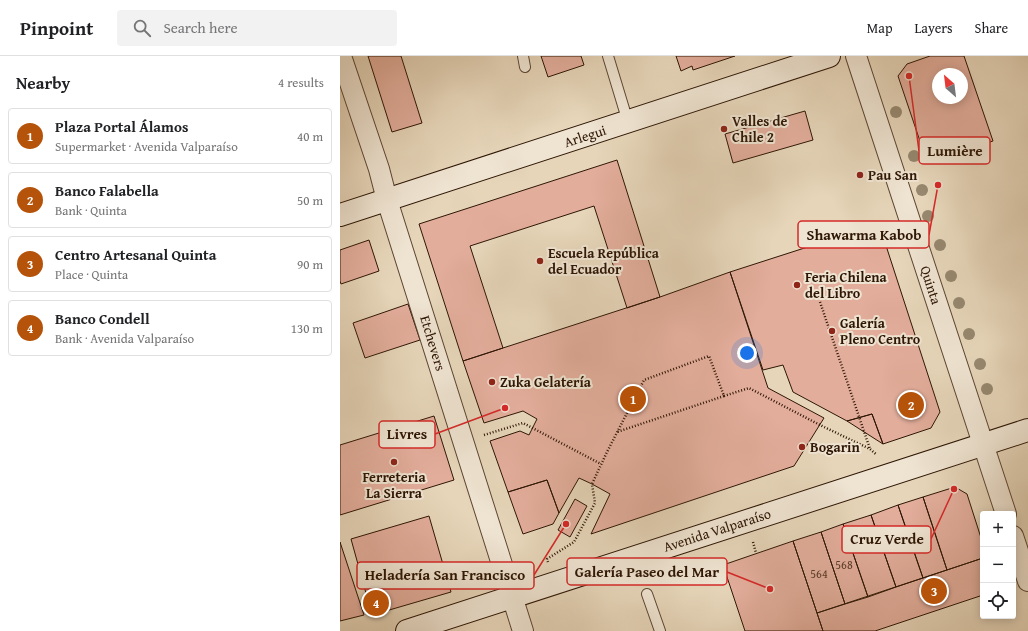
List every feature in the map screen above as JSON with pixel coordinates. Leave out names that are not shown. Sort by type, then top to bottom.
[{"type":"street","name":"Etchevers","points":[[342,56],[523,631]]},
{"type":"street","name":"Arlegui","points":[[340,215],[829,56]]},
{"type":"street","name":"Quinta","points":[[856,56],[1005,511]]},
{"type":"street","name":"Avenida Valparaíso","points":[[407,631],[1028,430]]},
{"type":"street","points":[[1016,545],[1028,581]]},
{"type":"lane","points":[[523,56],[525,67]]},
{"type":"lane","points":[[608,56],[628,122]]},
{"type":"lane","points":[[647,594],[660,631]]},
{"type":"path","points":[[820,302],[870,450]]},
{"type":"path","points":[[554,583],[547,559],[574,542],[595,503],[592,484],[644,380],[709,356],[724,396]]},
{"type":"path","points":[[617,432],[749,388],[877,454],[883,476]]},
{"type":"path","points":[[489,433],[523,422],[601,464]]},
{"type":"building","points":[[368,56],[401,56],[422,123],[392,132]]},
{"type":"building","points":[[541,56],[581,56],[584,65],[548,77]]},
{"type":"building","points":[[676,56],[735,56],[693,70],[692,66],[681,71]]},
{"type":"building","points":[[930,56],[964,56],[993,141],[927,162],[898,76],[907,64]]},
{"type":"building","points":[[805,111],[813,140],[733,163],[725,134]]},
{"type":"building","points":[[617,160],[660,297],[627,308],[594,206],[470,246],[503,348],[463,361],[419,224]]},
{"type":"building","name":"Galería Pleno Centro","points":[[879,224],[940,412],[931,428],[883,444],[872,414],[847,421],[793,392],[783,365],[763,370],[730,272]]},
{"type":"building","points":[[369,240],[379,271],[341,284],[340,250]]},
{"type":"building","points":[[730,272],[768,388],[824,418],[794,466],[591,534],[610,494],[592,484],[579,478],[559,513],[547,480],[508,492],[490,441],[520,431],[529,435],[537,419],[523,411],[484,423],[463,361],[660,297]]},
{"type":"building","points":[[408,304],[420,340],[365,358],[353,323]]},
{"type":"building","points":[[872,414],[883,444],[847,421]]},
{"type":"building","name":"Ferreteria La Sierra","points":[[434,416],[454,480],[340,515],[340,445]]},
{"type":"building","points":[[547,480],[559,513],[553,524],[523,534],[508,492]]},
{"type":"building","points":[[955,487],[967,494],[980,535],[980,559],[947,570],[923,497]]},
{"type":"building","points":[[923,497],[947,570],[923,578],[898,505]]},
{"type":"building","points":[[575,499],[587,506],[570,537],[558,530]]},
{"type":"building","points":[[898,505],[923,578],[896,587],[871,515]]},
{"type":"building","points":[[871,515],[896,587],[868,597],[843,524]]},
{"type":"building","points":[[429,516],[451,592],[372,615],[351,539]]},
{"type":"building","points":[[843,524],[868,597],[845,604],[821,532]]},
{"type":"building","points":[[821,532],[845,604],[817,613],[793,541]]},
{"type":"building","points":[[793,541],[823,631],[745,631],[723,565]]},
{"type":"building","points":[[340,542],[364,615],[340,621]]},
{"type":"building","points":[[980,559],[980,596],[875,631],[823,631],[817,613]]},
{"type":"place","name":"Lumière","points":[[909,76]]},
{"type":"place","name":"Valles de Chile 2","points":[[724,129]]},
{"type":"place","name":"Pau San","points":[[860,175]]},
{"type":"place","name":"Shawarma Kabob","points":[[938,185]]},
{"type":"place","name":"Escuela República del Ecuador","points":[[540,261]]},
{"type":"place","name":"Feria Chilena del Libro","points":[[797,285]]},
{"type":"place","name":"Galería Pleno Centro","points":[[832,331]]},
{"type":"place","name":"Zuka Gelatería","points":[[492,382]]},
{"type":"place","name":"Plaza Portal Álamos","points":[[633,399]]},
{"type":"place","name":"Banco Falabella","points":[[911,405]]},
{"type":"place","name":"Livres","points":[[505,408]]},
{"type":"place","name":"Bogarin","points":[[802,447]]},
{"type":"place","name":"Ferreteria La Sierra","points":[[394,462]]},
{"type":"place","name":"Cruz Verde","points":[[954,489]]},
{"type":"place","name":"Heladería San Francisco","points":[[566,524]]},
{"type":"place","name":"Galería Paseo del Mar","points":[[770,589]]},
{"type":"place","name":"Centro Artesanal Quinta","points":[[934,591]]},
{"type":"place","name":"Banco Condell","points":[[376,603]]}]
